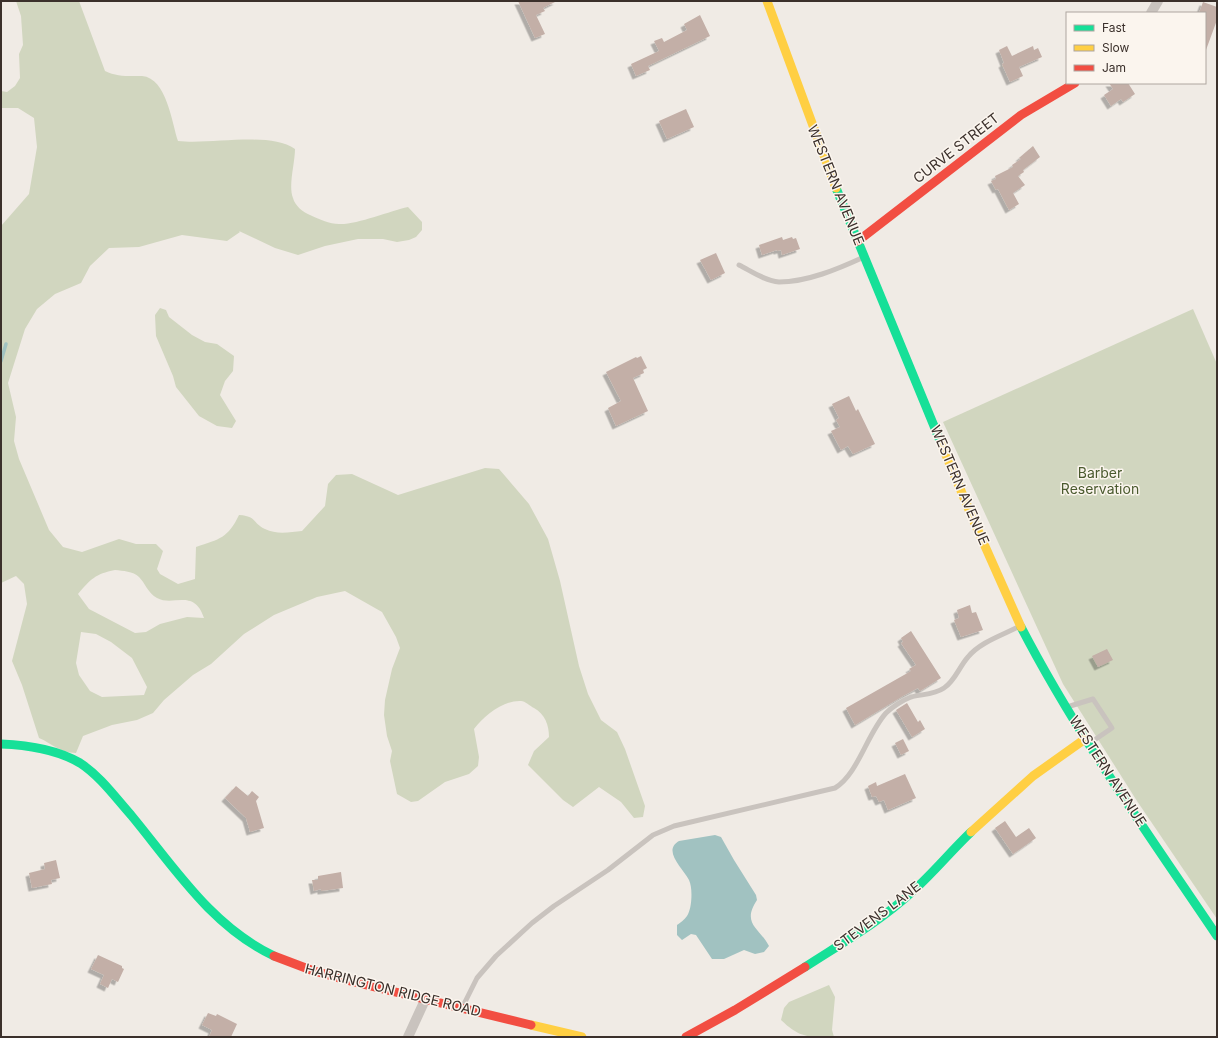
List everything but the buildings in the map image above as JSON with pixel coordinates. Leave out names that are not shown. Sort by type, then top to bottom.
[{"type":"street","name":"WESTERN AVENUE","points":[[767,1],[831,177],[972,517],[1020,626],[1046,674],[1087,741],[1217,936]]},
{"type":"street","points":[[1151,12],[1158,1]]},
{"type":"street","name":"CURVE STREET","points":[[858,241],[1021,115],[1072,84]]},
{"type":"street","name":"STEVENS LANE","points":[[686,1037],[714,1022],[802,969],[862,931],[894,908],[925,880],[992,811],[1033,774],[1062,752],[1087,741]]},
{"type":"street","name":"HARRINGTON RIDGE ROAD","points":[[1,744],[54,753],[74,760],[88,769],[135,820],[199,898],[219,919],[246,941],[310,971],[582,1037]]},
{"type":"street","points":[[408,1037],[425,1000]]},
{"type":"lane","points":[[739,265],[767,279],[778,282],[811,276],[839,268],[865,257]]},
{"type":"lane","points":[[462,1009],[477,978],[506,947],[554,906],[608,870],[653,835],[674,826],[835,788],[841,785],[872,733],[886,713],[905,700],[932,694],[943,689],[952,681],[968,656],[982,646],[1020,626]]},
{"type":"lane","points":[[1066,707],[1093,699],[1112,728],[1087,741]]},
{"type":"green space","points":[[16,1],[79,1],[105,71],[119,75],[142,76],[150,79],[157,85],[163,93],[171,113],[178,141],[270,141],[284,144],[295,149],[291,181],[292,193],[296,204],[307,214],[320,220],[335,224],[346,224],[408,207],[422,222],[422,230],[416,237],[409,240],[397,242],[383,239],[358,239],[325,246],[298,255],[275,248],[239,231],[240,232],[227,241],[182,235],[139,247],[109,248],[90,266],[81,283],[55,294],[37,309],[25,329],[8,383],[16,417],[14,441],[19,459],[49,530],[63,547],[82,552],[119,539],[136,544],[156,544],[163,551],[157,569],[160,574],[178,584],[195,579],[196,547],[222,537],[231,529],[239,515],[252,518],[261,527],[270,531],[284,533],[302,531],[325,506],[328,484],[336,475],[352,474],[398,495],[485,468],[499,469],[529,504],[548,539],[560,581],[579,666],[588,694],[601,720],[617,732],[625,749],[645,806],[643,817],[634,818],[621,802],[599,787],[573,807],[563,800],[528,765],[534,751],[549,737],[549,733],[546,720],[541,713],[523,701],[507,703],[494,710],[474,729],[479,757],[478,766],[469,774],[445,782],[418,801],[411,802],[397,794],[390,761],[392,751],[387,736],[384,715],[385,700],[392,669],[400,648],[396,637],[382,612],[345,591],[317,597],[274,615],[244,634],[211,664],[193,675],[164,700],[153,713],[137,720],[112,725],[83,736],[76,753],[65,752],[39,738],[22,685],[12,661],[27,604],[24,584],[16,576],[1,583],[1,226],[29,194],[37,147],[34,118],[18,108],[1,108],[1,91],[7,92],[15,86],[20,78],[19,54],[23,45],[21,16]],"holes":[[[115,570],[137,575],[151,593],[157,598],[170,601],[183,600],[195,603],[200,609],[204,618],[187,617],[160,624],[146,632],[135,633],[89,609],[78,594],[86,584],[98,575]],[[81,632],[96,634],[111,642],[132,658],[147,687],[144,695],[102,697],[90,691],[79,675],[76,663]]]},
{"type":"green space","points":[[160,308],[166,310],[169,317],[192,335],[205,342],[217,344],[234,356],[233,371],[225,381],[220,395],[236,421],[232,428],[217,426],[199,416],[176,387],[173,376],[156,336],[155,315]]},
{"type":"green space","name":"Barber Reservation","points":[[1193,309],[1217,364],[1217,919],[1137,801],[1063,684],[943,422]]},
{"type":"green space","points":[[829,985],[835,997],[832,1030],[834,1037],[804,1035],[794,1030],[781,1020],[784,1008],[789,1002]]},
{"type":"water","points":[[715,835],[721,837],[756,895],[757,900],[753,908],[751,920],[769,946],[764,952],[755,954],[744,950],[724,959],[712,959],[696,935],[691,934],[682,940],[677,935],[677,925],[685,919],[689,913],[691,893],[689,880],[673,855],[674,845],[679,841]]},
{"type":"waterway","points":[[1,361],[6,344]]},
{"type":"traffic: fast","points":[[836,188],[941,443]]},
{"type":"traffic: fast","points":[[1021,627],[1066,707],[1114,784],[1217,936]]},
{"type":"traffic: fast","points":[[1,744],[21,745],[52,751],[71,758],[87,768],[101,780],[179,875],[212,912],[231,929],[274,956]]},
{"type":"traffic: fast","points":[[805,967],[861,931],[901,902],[971,832]]},
{"type":"traffic: slow","points":[[767,1],[836,188]]},
{"type":"traffic: slow","points":[[941,443],[1021,627]]},
{"type":"traffic: slow","points":[[971,832],[1033,776],[1085,739]]},
{"type":"traffic: slow","points":[[531,1025],[582,1037]]},
{"type":"traffic: jam","points":[[858,241],[1021,115],[1073,84]]},
{"type":"traffic: jam","points":[[274,956],[311,970],[346,980],[531,1025]]},
{"type":"traffic: jam","points":[[686,1037],[735,1010],[805,967]]}]
